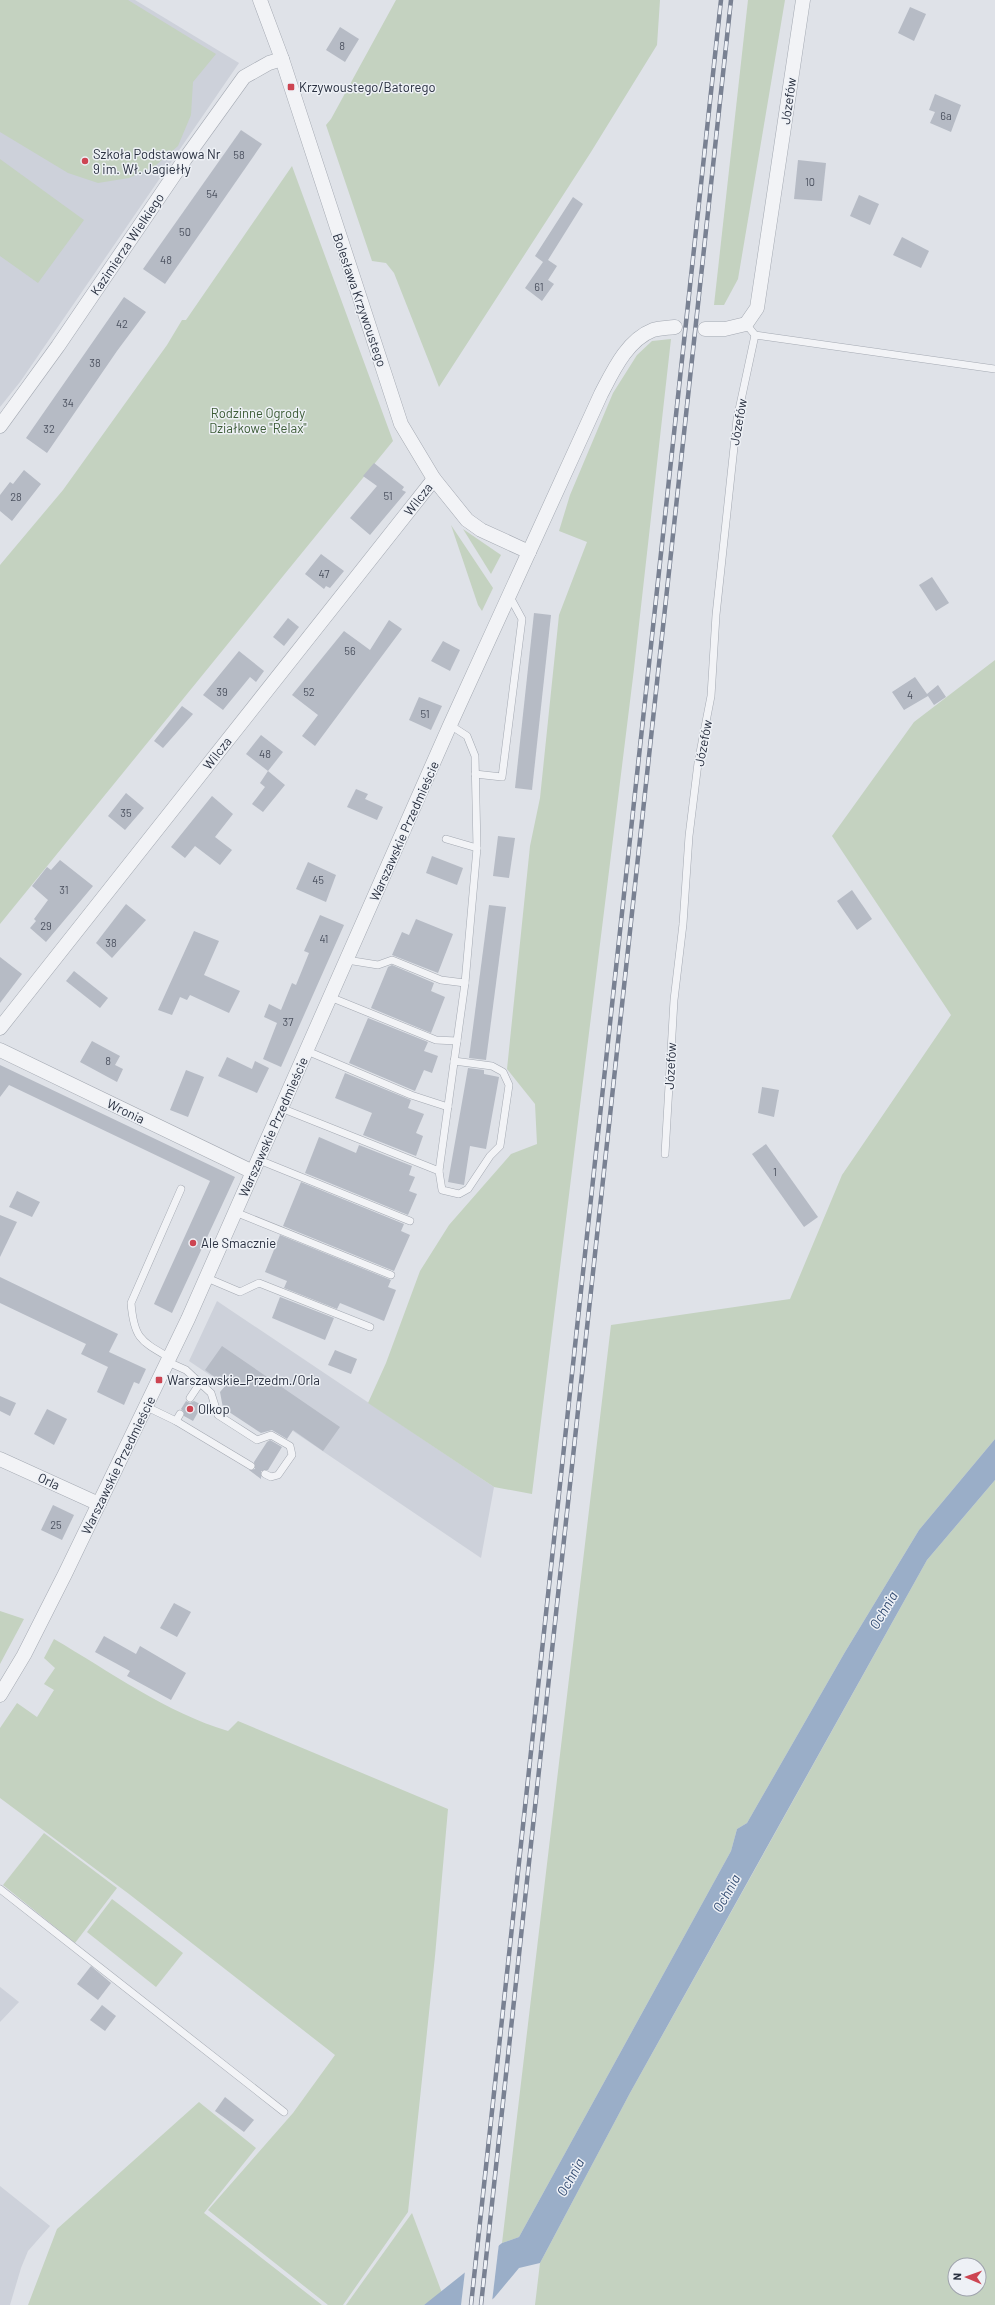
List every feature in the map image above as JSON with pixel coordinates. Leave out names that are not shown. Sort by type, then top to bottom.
[{"type":"street","name":"Bolesława Krzywoustego","points":[[260,0],[282,59],[402,424],[434,479],[467,520],[481,530],[529,552]]},
{"type":"street","name":"Józefów","points":[[746,324],[757,308],[803,0]]},
{"type":"street","name":"Kazimierza Wielkiego","points":[[0,426],[54,352],[185,159],[244,77],[269,63],[282,59]]},
{"type":"street","points":[[705,329],[725,329],[746,324]]},
{"type":"street","points":[[529,552],[612,374],[631,345],[640,336],[654,330],[675,326]]},
{"type":"street","name":"Wilcza","points":[[0,1028],[434,479]]},
{"type":"street","name":"Warszawskie Przedmieście","points":[[0,1695],[24,1655],[99,1504],[147,1407],[207,1278],[450,725],[510,597],[529,552]]},
{"type":"street","name":"Wronia","points":[[0,1050],[256,1166]]},
{"type":"street","name":"Orla","points":[[0,1459],[99,1504]]},
{"type":"lane","points":[[746,324],[755,335],[995,369]]},
{"type":"lane","name":"Józefów","points":[[665,1154],[674,1000],[683,924],[689,836],[698,763],[711,696],[716,614],[737,419],[755,335]]},
{"type":"lane","points":[[475,774],[502,777],[522,620],[510,597]]},
{"type":"lane","points":[[450,725],[468,736],[475,756],[477,848],[465,983],[454,1062],[448,1107],[439,1171],[442,1190],[458,1194],[468,1189],[490,1156],[500,1146],[509,1085],[503,1072],[492,1066],[454,1062]]},
{"type":"lane","points":[[446,839],[477,848]]},
{"type":"lane","points":[[346,960],[378,966],[392,960],[441,980],[465,983]]},
{"type":"lane","points":[[330,997],[436,1040],[457,1041]]},
{"type":"lane","points":[[306,1051],[411,1096],[448,1107]]},
{"type":"lane","points":[[281,1108],[439,1171]]},
{"type":"lane","points":[[256,1166],[410,1221]]},
{"type":"lane","points":[[181,1189],[131,1303],[132,1318],[141,1341],[186,1370],[212,1393],[218,1414],[257,1440],[271,1435],[290,1446],[292,1455],[278,1475],[271,1477],[265,1474]]},
{"type":"lane","points":[[236,1212],[391,1275]]},
{"type":"lane","points":[[207,1278],[240,1292],[259,1283],[370,1327]]},
{"type":"lane","points":[[190,1398],[200,1383]]},
{"type":"lane","points":[[147,1407],[176,1421],[251,1466]]},
{"type":"lane","points":[[176,1421],[180,1414]]},
{"type":"lane","points":[[0,1889],[284,2112]]},
{"type":"shaded area","name":"Szkoła Podstawowa Nr 9 im. Wł. Jagiełły","points":[[0,0],[135,0],[239,63],[20,382],[0,407]]},
{"type":"shaded area","points":[[217,1301],[494,1487],[481,1558],[189,1361]]},
{"type":"shaded area","points":[[0,1987],[19,2002],[0,2022]]},
{"type":"shaded area","points":[[0,2186],[50,2226],[28,2251],[21,2268],[10,2305],[0,2305]]},
{"type":"green space","points":[[0,0],[128,0],[216,54],[193,82],[191,115],[178,146],[155,166],[129,178],[98,183],[68,173],[0,132]]},
{"type":"green space","points":[[396,0],[660,0],[657,45],[591,152],[439,387],[394,273],[386,263],[372,261],[326,125],[331,119]]},
{"type":"green space","points":[[748,0],[785,0],[738,279],[724,305],[714,305]]},
{"type":"green space","points":[[0,159],[84,220],[38,283],[0,256]]},
{"type":"green space","name":"Rodzinne Ogrody Działkowe \"Relax\"","points":[[292,166],[393,441],[0,924],[0,565],[63,490],[167,345],[182,320],[186,320]]},
{"type":"green space","points":[[671,339],[634,669],[532,1494],[494,1487],[368,1403],[386,1363],[420,1271],[449,1225],[511,1154],[537,1144],[535,1104],[507,1069],[530,846],[540,798],[559,615],[587,542],[559,531],[570,495],[613,393],[637,355],[652,341]]},
{"type":"green space","points":[[451,525],[493,588],[482,611],[478,605]]},
{"type":"green space","points":[[463,529],[501,555],[491,574]]},
{"type":"green space","points":[[995,660],[995,1439],[919,1530],[845,1652],[747,1823],[737,1829],[731,1851],[519,2237],[502,2243],[611,1325],[790,1299],[842,1175],[951,1015],[832,836],[914,722]]},
{"type":"green space","points":[[995,1480],[995,2305],[535,2305],[540,2263],[630,2093],[927,1560]]},
{"type":"green space","points":[[0,1611],[24,1619],[0,1664]]},
{"type":"green space","points":[[54,1639],[139,1690],[183,1714],[228,1731],[238,1721],[448,1809],[435,1956],[408,2212],[343,2305],[328,2305],[208,2210],[293,2113],[335,2055],[129,1894],[0,1798],[0,1728],[17,1703],[37,1717],[54,1690],[44,1684],[55,1668],[44,1658]]},
{"type":"green space","points":[[44,1833],[117,1888],[75,1943],[3,1885]]},
{"type":"green space","points":[[112,1899],[183,1953],[156,1987],[87,1932]]},
{"type":"green space","points":[[199,2102],[256,2148],[204,2213],[322,2305],[28,2305],[57,2229]]},
{"type":"green space","points":[[412,2213],[442,2293],[424,2305],[346,2305]]},
{"type":"water","name":"Ochnia","points":[[995,1439],[995,1480],[927,1560],[630,2093],[540,2263],[519,2268],[494,2298],[485,2305],[424,2305],[502,2243],[519,2237],[731,1851],[737,1829],[747,1823],[845,1652],[919,1530]]},
{"type":"pier","points":[[499,2243],[492,2302],[489,2305],[461,2305],[465,2271]]},
{"type":"building","points":[[910,7],[926,14],[914,41],[898,33]]},
{"type":"building","points":[[340,27],[359,39],[345,62],[326,50]]},
{"type":"building","points":[[935,94],[961,105],[951,132],[930,123],[935,112],[929,110]]},
{"type":"building","points":[[241,130],[262,144],[165,284],[143,269]]},
{"type":"building","points":[[798,160],[826,163],[822,201],[794,199]]},
{"type":"building","points":[[859,195],[879,204],[870,225],[850,216]]},
{"type":"building","points":[[573,197],[583,204],[548,260],[557,266],[548,280],[554,284],[542,301],[525,288],[543,262],[535,256]]},
{"type":"building","points":[[902,237],[929,251],[921,268],[893,255]]},
{"type":"building","points":[[124,297],[146,312],[117,351],[47,453],[26,438]]},
{"type":"building","points":[[374,463],[404,487],[402,490],[406,492],[370,535],[350,518],[377,486],[363,476]]},
{"type":"building","points":[[24,470],[41,484],[12,521],[0,511],[0,495],[10,482],[13,484]]},
{"type":"building","points":[[321,554],[344,571],[330,588],[326,586],[324,589],[305,574]]},
{"type":"building","points":[[932,577],[949,603],[936,611],[919,585]]},
{"type":"building","points":[[534,613],[551,615],[532,790],[515,788]]},
{"type":"building","points":[[288,618],[299,627],[284,646],[273,637]]},
{"type":"building","points":[[389,620],[402,629],[315,746],[302,736],[318,715],[292,695],[344,631],[370,650]]},
{"type":"building","points":[[443,641],[460,650],[450,671],[431,661]]},
{"type":"building","points":[[239,651],[264,671],[256,682],[250,677],[223,710],[203,695]]},
{"type":"building","points":[[915,677],[927,694],[938,685],[946,697],[934,705],[928,696],[904,710],[892,692]]},
{"type":"building","points":[[419,697],[442,706],[431,730],[409,720]]},
{"type":"building","points":[[182,706],[193,714],[163,748],[154,741]]},
{"type":"building","points":[[261,735],[283,752],[268,771],[246,754]]},
{"type":"building","points":[[268,771],[285,785],[263,812],[252,804],[265,787],[260,783]]},
{"type":"building","points":[[356,789],[368,794],[365,799],[383,807],[377,820],[347,807]]},
{"type":"building","points":[[126,793],[144,808],[125,830],[108,816]]},
{"type":"building","points":[[212,796],[233,814],[215,837],[232,850],[220,865],[195,846],[185,858],[171,847]]},
{"type":"building","points":[[498,836],[515,838],[509,878],[493,876]]},
{"type":"building","points":[[432,856],[463,868],[457,885],[426,873]]},
{"type":"building","points":[[60,860],[93,886],[46,942],[30,928],[36,921],[34,919],[48,900],[32,886],[47,867],[51,870]]},
{"type":"building","points":[[308,862],[336,875],[326,902],[296,889]]},
{"type":"building","points":[[852,890],[872,919],[857,930],[837,901]]},
{"type":"building","points":[[126,904],[146,920],[112,958],[96,943]]},
{"type":"building","points":[[489,905],[506,907],[486,1060],[469,1058]]},
{"type":"building","points":[[320,915],[344,925],[281,1067],[263,1059],[277,1023],[264,1017],[269,1004],[281,1010],[292,983],[296,985],[309,953],[304,951]]},
{"type":"building","points":[[416,919],[453,934],[438,973],[392,955],[402,932],[409,935]]},
{"type":"building","points":[[194,931],[219,941],[204,975],[240,991],[229,1013],[190,995],[187,1000],[180,997],[172,1015],[158,1010]]},
{"type":"building","points":[[0,957],[22,974],[0,1003]]},
{"type":"building","points":[[392,965],[434,983],[431,991],[445,997],[431,1033],[371,1008],[388,967]]},
{"type":"building","points":[[74,971],[108,998],[100,1008],[66,981]]},
{"type":"building","points":[[368,1018],[428,1042],[424,1051],[438,1056],[432,1073],[424,1070],[415,1091],[349,1063]]},
{"type":"building","points":[[92,1041],[120,1056],[115,1065],[123,1069],[117,1082],[80,1062]]},
{"type":"building","points":[[227,1057],[252,1069],[255,1061],[269,1068],[257,1093],[218,1076]]},
{"type":"building","points":[[0,1065],[235,1177],[172,1313],[154,1304],[210,1181],[9,1085],[0,1097]]},
{"type":"building","points":[[468,1068],[484,1070],[484,1074],[499,1077],[486,1149],[470,1146],[464,1185],[448,1182]]},
{"type":"building","points":[[186,1070],[204,1077],[188,1117],[170,1110]]},
{"type":"building","points":[[345,1073],[411,1100],[408,1108],[424,1114],[416,1133],[423,1136],[416,1156],[363,1135],[372,1113],[335,1098]]},
{"type":"building","points":[[762,1087],[779,1090],[774,1117],[758,1113]]},
{"type":"building","points":[[319,1137],[356,1153],[359,1145],[412,1166],[409,1175],[415,1177],[409,1191],[417,1194],[408,1215],[305,1173]]},
{"type":"building","points":[[766,1144],[818,1217],[804,1227],[752,1154]]},
{"type":"building","points":[[301,1182],[404,1224],[401,1231],[410,1235],[394,1271],[283,1226]]},
{"type":"building","points":[[17,1191],[40,1202],[32,1217],[9,1207]]},
{"type":"building","points":[[0,1215],[17,1222],[0,1257]]},
{"type":"building","points":[[280,1235],[391,1280],[388,1287],[396,1290],[384,1321],[340,1303],[337,1309],[284,1288],[287,1281],[265,1272]]},
{"type":"building","points":[[0,1277],[118,1334],[109,1352],[146,1369],[139,1384],[134,1382],[124,1405],[97,1392],[108,1367],[81,1354],[86,1344],[0,1303]]},
{"type":"building","points":[[280,1297],[334,1318],[325,1340],[272,1318]]},
{"type":"building","points":[[222,1346],[340,1427],[323,1451],[293,1430],[287,1439],[272,1430],[261,1433],[223,1408],[220,1392],[226,1385],[205,1370]]},
{"type":"building","points":[[335,1350],[357,1359],[351,1374],[328,1365]]},
{"type":"building","points":[[0,1396],[16,1403],[10,1416],[0,1411]]},
{"type":"building","points":[[186,1401],[190,1403],[194,1401],[202,1405],[193,1421],[184,1416],[184,1412],[181,1409]]},
{"type":"building","points":[[47,1409],[67,1419],[54,1445],[34,1434]]},
{"type":"building","points":[[270,1440],[282,1447],[268,1470],[261,1471],[261,1479],[249,1470],[255,1469],[254,1462],[267,1442]]},
{"type":"building","points":[[53,1505],[74,1515],[62,1540],[41,1530]]},
{"type":"building","points":[[174,1603],[191,1612],[177,1637],[160,1628]]},
{"type":"building","points":[[104,1636],[136,1654],[140,1646],[186,1673],[171,1700],[127,1676],[130,1671],[95,1652]]},
{"type":"building","points":[[91,1966],[111,1983],[98,2000],[77,1984]]},
{"type":"building","points":[[102,2005],[116,2016],[105,2031],[90,2020]]},
{"type":"building","points":[[225,2097],[254,2120],[244,2132],[215,2111]]},
{"type":"railway","points":[[471,2305],[721,0]]},
{"type":"railway","points":[[481,2305],[731,0]]},
{"type":"place","name":"Krzywoustego/Batorego","points":[[291,87]]},
{"type":"place","name":"Szkoła Podstawowa Nr 9 im. Wł. Jagiełły","points":[[85,161]]},
{"type":"place","name":"Ale Smacznie","points":[[193,1243]]},
{"type":"place","name":"Warszawskie_Przedm./Orla","points":[[159,1380]]},
{"type":"place","name":"Olkop","points":[[190,1409]]}]
